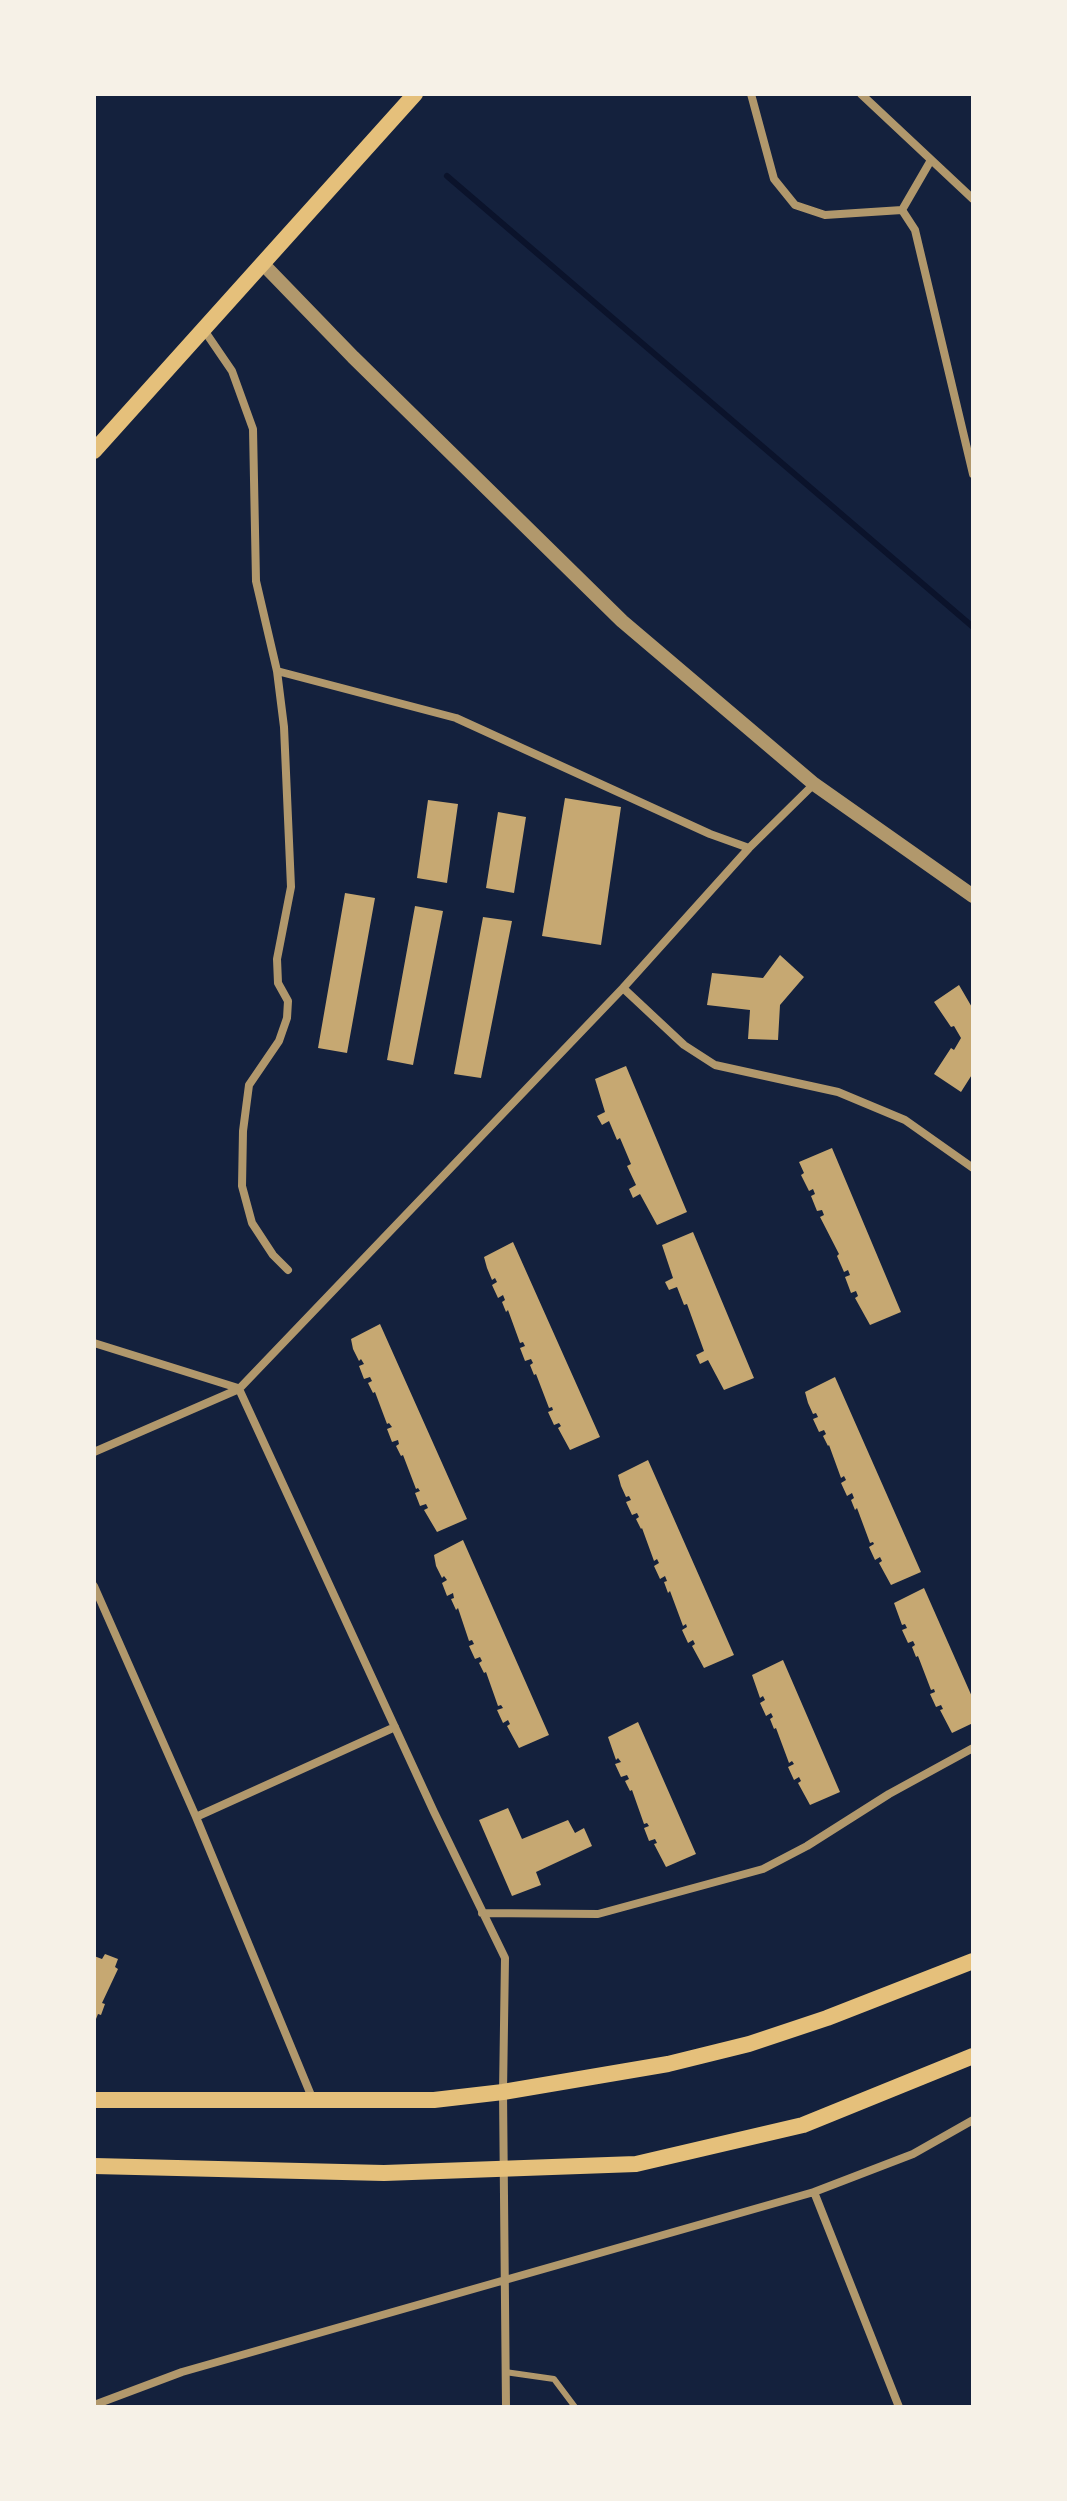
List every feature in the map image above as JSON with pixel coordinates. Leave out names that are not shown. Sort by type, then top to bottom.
[{"type":"main road","points":[[94,451],[415,94]]},
{"type":"main road","points":[[94,2100],[434,2100],[503,2092],[668,2064],[749,2044],[827,2018],[973,1961]]},
{"type":"main road","points":[[94,2166],[384,2173],[636,2164],[803,2125],[973,2056]]},
{"type":"street","points":[[751,94],[774,179],[795,205],[825,215],[902,210]]},
{"type":"street","points":[[861,94],[973,199]]},
{"type":"street","points":[[902,210],[931,160]]},
{"type":"street","points":[[902,210],[915,230],[973,474]]},
{"type":"street","points":[[263,264],[353,357],[622,621],[814,784],[973,896]]},
{"type":"street","points":[[204,330],[232,371],[253,429],[256,581],[277,671],[284,727],[291,887],[277,959],[278,983],[288,1001],[287,1018],[279,1041],[249,1085],[243,1131],[242,1186],[252,1223],[273,1255],[288,1270]]},
{"type":"street","points":[[277,671],[456,718],[710,834],[749,848]]},
{"type":"street","points":[[94,1452],[239,1389],[623,988],[749,848],[814,784]]},
{"type":"street","points":[[623,988],[684,1045],[715,1065],[838,1092],[905,1120],[973,1168]]},
{"type":"street","points":[[94,1343],[239,1389],[505,1958],[506,2407]]},
{"type":"street","points":[[94,1586],[196,1817],[313,2100]]},
{"type":"street","points":[[196,1817],[395,1727]]},
{"type":"street","points":[[482,1913],[598,1914],[763,1869],[973,1748]]},
{"type":"street","points":[[94,2405],[182,2372],[814,2192],[913,2154],[973,2120]]},
{"type":"street","points":[[814,2192],[899,2407]]},
{"type":"lane","points":[[505,2372],[554,2379],[575,2407]]},
{"type":"building","points":[[565,798],[621,807],[601,945],[542,936]]},
{"type":"building","points":[[428,800],[458,804],[447,883],[417,878]]},
{"type":"building","points":[[498,812],[526,817],[514,893],[486,888]]},
{"type":"building","points":[[345,893],[375,898],[347,1053],[318,1048]]},
{"type":"building","points":[[415,906],[443,911],[413,1065],[387,1060]]},
{"type":"building","points":[[483,917],[512,921],[481,1078],[454,1074]]},
{"type":"building","points":[[780,955],[804,977],[780,1005],[778,1040],[748,1039],[750,1010],[707,1005],[712,973],[763,978]]},
{"type":"building","points":[[959,985],[973,1009],[973,1073],[961,1092],[934,1074],[961,1038],[934,1002]]},
{"type":"building","points":[[626,1066],[687,1212],[657,1225],[640,1194],[633,1198],[629,1189],[636,1185],[620,1138],[617,1140],[609,1121],[602,1125],[597,1116],[605,1112],[595,1079]]},
{"type":"building","points":[[832,1148],[901,1312],[870,1325],[855,1298],[858,1296],[856,1291],[851,1293],[845,1277],[850,1275],[848,1270],[844,1272],[837,1256],[839,1254],[820,1217],[824,1215],[822,1210],[817,1211],[811,1196],[815,1194],[813,1189],[809,1191],[801,1175],[804,1173],[799,1162]]},
{"type":"building","points":[[693,1232],[754,1378],[724,1390],[708,1360],[700,1364],[696,1355],[704,1351],[687,1304],[684,1305],[677,1287],[669,1290],[665,1282],[673,1278],[662,1245]]},
{"type":"building","points":[[513,1242],[600,1437],[570,1450],[558,1428],[561,1426],[559,1423],[554,1425],[548,1412],[553,1410],[552,1407],[549,1408],[534,1375],[531,1359],[525,1361],[520,1348],[525,1346],[523,1342],[520,1343],[508,1310],[506,1312],[503,1295],[498,1298],[492,1285],[497,1282],[495,1278],[492,1280],[487,1268],[484,1257]]},
{"type":"building","points":[[380,1324],[467,1519],[437,1532],[424,1510],[428,1508],[426,1504],[420,1506],[415,1493],[420,1491],[416,1489],[403,1455],[396,1446],[398,1440],[392,1442],[387,1429],[392,1427],[387,1424],[375,1392],[368,1383],[372,1381],[370,1377],[364,1379],[359,1366],[364,1364],[353,1349],[351,1339]]},
{"type":"building","points":[[835,1377],[921,1572],[891,1585],[879,1563],[882,1561],[880,1557],[875,1560],[869,1547],[874,1544],[870,1543],[857,1508],[855,1510],[852,1493],[847,1496],[841,1483],[846,1480],[844,1476],[841,1478],[823,1436],[826,1434],[824,1430],[819,1432],[813,1419],[818,1417],[816,1413],[813,1414],[805,1392]]},
{"type":"building","points":[[648,1460],[734,1655],[704,1668],[692,1646],[695,1644],[693,1640],[688,1643],[682,1630],[687,1627],[686,1624],[683,1626],[670,1591],[668,1593],[665,1576],[660,1579],[654,1566],[659,1563],[657,1559],[654,1561],[636,1519],[639,1517],[637,1513],[632,1515],[626,1502],[631,1500],[629,1496],[626,1497],[618,1475]]},
{"type":"building","points":[[463,1540],[549,1735],[519,1748],[507,1726],[510,1724],[508,1720],[503,1723],[497,1710],[503,1708],[498,1706],[486,1672],[479,1663],[482,1661],[480,1657],[475,1659],[469,1646],[474,1644],[472,1640],[469,1641],[458,1608],[456,1610],[451,1599],[454,1598],[453,1593],[447,1596],[442,1583],[447,1580],[444,1576],[442,1578],[436,1566],[434,1555]]},
{"type":"building","points":[[924,1588],[973,1699],[973,1723],[952,1733],[940,1710],[943,1709],[941,1705],[936,1707],[930,1694],[935,1692],[934,1689],[931,1690],[916,1657],[913,1641],[908,1643],[902,1630],[907,1628],[905,1624],[902,1625],[894,1603]]},
{"type":"building","points":[[783,1660],[840,1792],[810,1805],[798,1783],[801,1781],[799,1777],[794,1780],[788,1767],[794,1764],[792,1761],[789,1763],[770,1719],[773,1717],[771,1713],[766,1716],[760,1703],[765,1700],[763,1696],[760,1698],[752,1675]]},
{"type":"building","points":[[638,1722],[696,1854],[666,1867],[654,1844],[657,1843],[655,1839],[649,1841],[644,1828],[649,1826],[644,1824],[632,1790],[625,1781],[629,1779],[627,1775],[621,1777],[615,1764],[621,1762],[618,1758],[616,1760],[608,1737]]},
{"type":"building","points":[[508,1808],[522,1839],[568,1820],[575,1833],[584,1828],[592,1846],[536,1872],[541,1885],[512,1896],[479,1820]]},
{"type":"building","points":[[105,1954],[118,1959],[115,1967],[118,1969],[102,2003],[105,2004],[101,2015],[98,2014],[94,2024],[94,1956],[102,1959]]},
{"type":"waterway","points":[[447,176],[973,627]]}]
